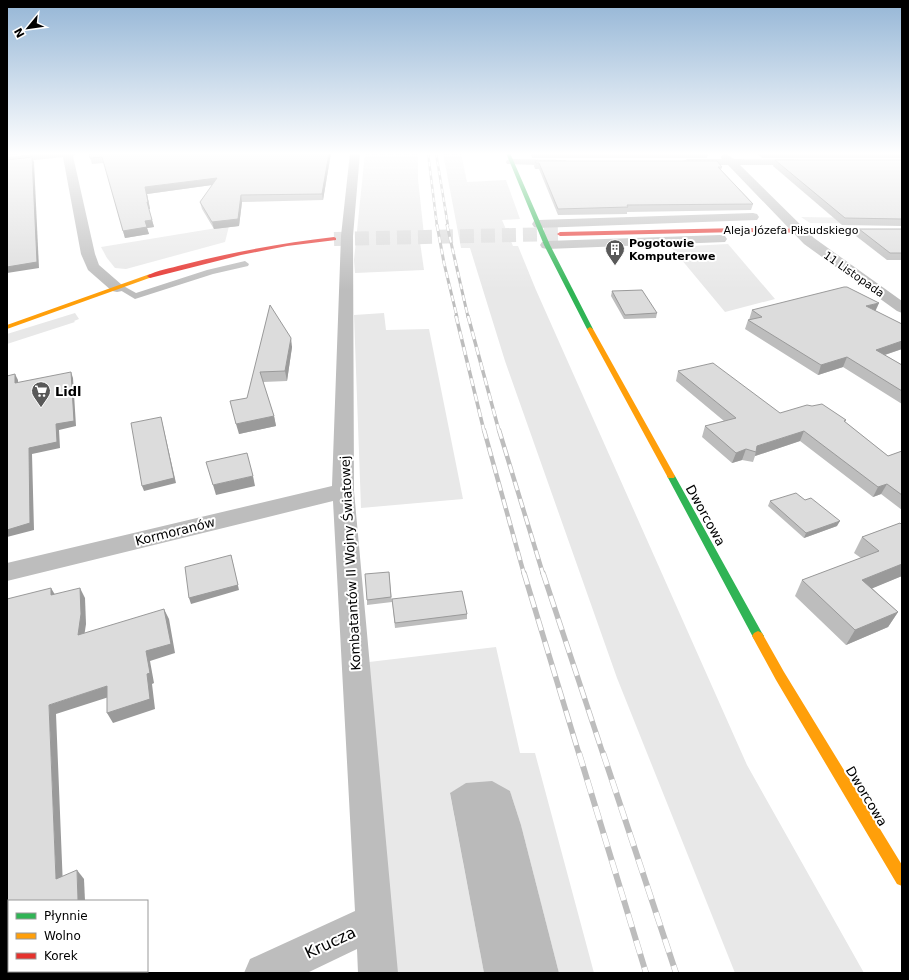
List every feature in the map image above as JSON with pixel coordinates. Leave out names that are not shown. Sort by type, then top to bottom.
[{"type":"street","points":[[78,199],[88,254],[93,267],[119,287]]},
{"type":"street","name":"Kombatantów II Wojny Światowej","points":[[350,199],[346,236],[343,491],[373,922],[378,973]]},
{"type":"street","name":"Dworcowa","points":[[527,199],[547,246],[592,332],[780,676],[902,879]]},
{"type":"street","name":"11 Listopada","points":[[768,199],[820,250],[902,308]]},
{"type":"street","name":"Aleja Józefa Piłsudskiego","points":[[538,224],[753,217]]},
{"type":"street","name":"Aleja Józefa Piłsudskiego","points":[[560,234],[798,230],[902,231]]},
{"type":"street","points":[[7,327],[169,270],[235,253],[295,243],[334,239]]},
{"type":"street","name":"Aleja Józefa Piłsudskiego","points":[[547,246],[720,240]]},
{"type":"street","name":"Kormoranów","points":[[7,572],[343,491]]},
{"type":"street","name":"Krucza","points":[[264,973],[373,922]]},
{"type":"lane","points":[[119,287],[135,296],[210,272],[245,264]]},
{"type":"shaded area","points":[[360,199],[420,199],[424,235],[419,235],[424,270],[355,273],[354,260]]},
{"type":"shaded area","points":[[452,199],[513,199],[520,219],[502,220],[513,246],[518,246],[536,290],[747,765],[864,973],[735,973],[617,678],[505,361],[470,248],[461,248]]},
{"type":"shaded area","points":[[801,217],[864,218],[902,224],[810,223]]},
{"type":"shaded area","points":[[229,226],[225,242],[126,269],[115,268],[101,247]]},
{"type":"shaded area","points":[[728,244],[775,299],[725,312],[671,247]]},
{"type":"shaded area","points":[[75,313],[79,319],[74,321],[75,322],[7,344],[7,334]]},
{"type":"shaded area","points":[[384,313],[386,330],[429,329],[463,499],[361,508],[354,315]]},
{"type":"shaded area","points":[[496,647],[520,753],[535,753],[594,973],[559,973],[521,825],[510,791],[450,794],[484,973],[397,973],[369,662]]},
{"type":"shaded area","points":[[492,781],[510,791],[521,825],[559,973],[484,973],[450,793],[466,783]]},
{"type":"building","points":[[7,199],[34,199],[37,262],[7,267]]},
{"type":"building","points":[[114,199],[147,199],[152,220],[145,221],[147,227],[123,231]]},
{"type":"building","points":[[202,199],[241,199],[238,219],[212,222],[200,202]]},
{"type":"building","points":[[554,199],[748,199],[753,204],[627,205],[628,207],[558,209]]},
{"type":"building","points":[[822,199],[902,199],[902,219],[845,218]]},
{"type":"building","points":[[859,229],[902,229],[902,253],[890,253]]},
{"type":"building","points":[[847,287],[879,303],[866,306],[902,324],[902,341],[876,350],[902,365],[902,391],[847,357],[821,365],[748,320],[762,317],[752,310]]},
{"type":"building","points":[[642,290],[657,313],[625,315],[612,291]]},
{"type":"building","points":[[270,305],[291,338],[285,371],[260,372],[274,416],[236,424],[230,401],[247,398]]},
{"type":"building","points":[[713,363],[780,413],[807,405],[812,406],[822,404],[846,420],[844,421],[888,456],[902,451],[902,495],[887,484],[878,487],[804,431],[757,446],[756,452],[746,449],[736,453],[705,426],[736,418],[678,371]]},
{"type":"building","points":[[71,372],[74,421],[56,424],[57,442],[29,448],[30,523],[7,530],[7,376],[15,374],[15,383]]},
{"type":"building","points":[[161,417],[174,478],[142,486],[131,423]]},
{"type":"building","points":[[247,453],[253,476],[213,485],[206,462]]},
{"type":"building","points":[[796,493],[805,500],[811,498],[840,521],[806,533],[770,501]]},
{"type":"building","points":[[900,523],[902,525],[902,564],[862,580],[898,612],[855,630],[802,580],[879,551],[862,537]]},
{"type":"building","points":[[231,555],[238,585],[189,598],[185,567]]},
{"type":"building","points":[[389,572],[391,597],[367,600],[365,574]]},
{"type":"building","points":[[51,588],[51,595],[80,588],[81,614],[78,635],[164,609],[171,644],[146,651],[150,673],[147,674],[150,699],[107,713],[107,686],[49,705],[56,879],[77,870],[78,900],[8,900],[8,972],[52,972],[50,973],[7,973],[7,599]]},
{"type":"building","points":[[462,591],[467,614],[395,623],[392,599]]},
{"type":"tunnel","points":[[334,239],[560,234]]},
{"type":"railway","points":[[434,199],[437,226]]},
{"type":"railway","points":[[444,199],[448,226]]},
{"type":"railway","points":[[437,225],[444,263],[457,317]]},
{"type":"railway","points":[[447,225],[468,317]]},
{"type":"railway","points":[[456,316],[484,431]]},
{"type":"railway","points":[[468,316],[499,431]]},
{"type":"railway","points":[[484,430],[524,574]]},
{"type":"railway","points":[[499,430],[543,574]]},
{"type":"railway","points":[[524,573],[579,754]]},
{"type":"railway","points":[[543,573],[603,754]]},
{"type":"railway","points":[[579,753],[646,973]]},
{"type":"railway","points":[[603,753],[676,973]]},
{"type":"traffic: fast","points":[[527,199],[547,245],[590,329]]},
{"type":"traffic: fast","points":[[824,231],[902,231]]},
{"type":"traffic: fast","points":[[671,476],[758,636]]},
{"type":"traffic: slow","points":[[7,327],[150,276]]},
{"type":"traffic: slow","points":[[590,329],[671,476]]},
{"type":"traffic: slow","points":[[758,636],[780,676],[902,879]]},
{"type":"traffic: jam","points":[[560,234],[739,230],[824,231]]},
{"type":"traffic: jam","points":[[150,276],[195,263],[241,253],[334,239]]},
{"type":"place","name":"Pogotowie Komputerowe","points":[[615,266]]},
{"type":"place","name":"Lidl","points":[[41,408]]}]
